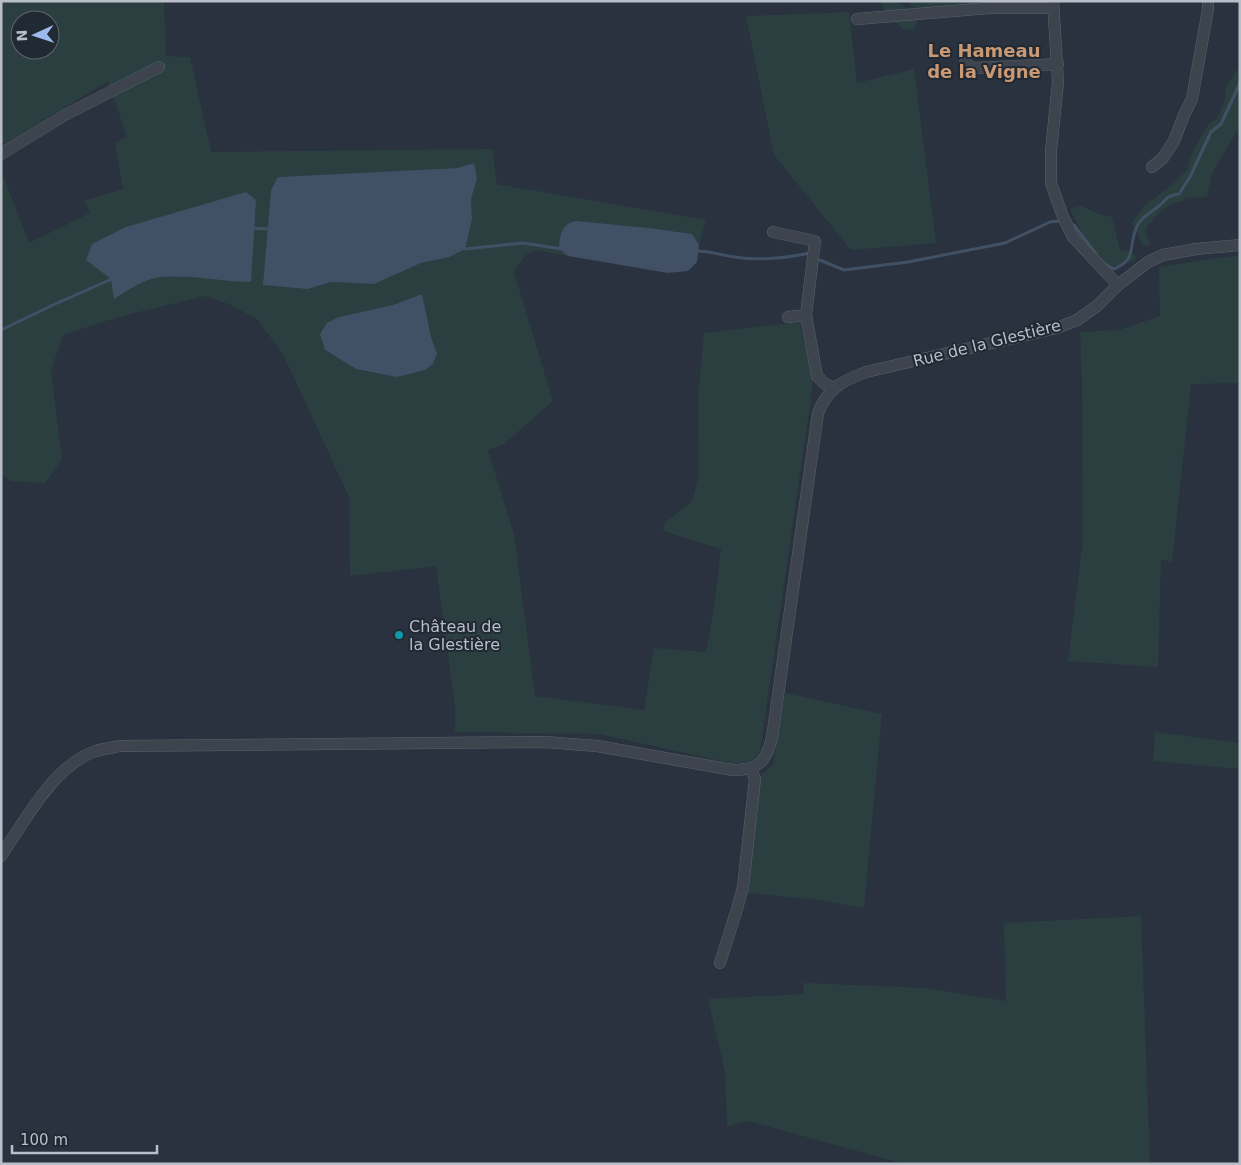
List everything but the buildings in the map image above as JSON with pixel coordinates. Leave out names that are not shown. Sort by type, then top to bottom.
[{"type":"street","points":[[1152,168],[1174,141],[1192,99],[1208,1]]},
{"type":"street","points":[[857,19],[1053,4],[1058,82],[1051,151],[1051,183],[1073,238],[1118,284]]},
{"type":"street","points":[[965,62],[973,68],[1058,64]]},
{"type":"street","points":[[1,154],[65,115],[159,67]]},
{"type":"street","points":[[773,232],[815,241],[806,315],[817,376],[825,384],[834,388]]},
{"type":"street","name":"Rue de la Glestière","points":[[751,769],[759,764],[768,754],[772,738],[818,413],[823,401],[834,388],[846,380],[866,372],[1057,328],[1077,320],[1097,306],[1118,284],[1148,262],[1163,255],[1196,249],[1240,245]]},
{"type":"street","points":[[788,317],[806,315]]},
{"type":"street","points":[[1,856],[57,777],[70,764],[93,752],[120,746],[545,742],[597,746],[733,770],[751,769],[756,779],[742,887],[738,909],[720,963]]},
{"type":"shaded area","points":[[1,1],[164,1],[166,56],[190,57],[211,152],[492,149],[497,184],[706,220],[699,245],[692,234],[577,221],[559,249],[568,256],[538,250],[526,255],[514,272],[553,401],[504,444],[488,450],[514,534],[535,696],[644,710],[654,648],[706,652],[714,608],[721,549],[663,531],[665,522],[692,502],[699,475],[698,398],[704,333],[800,322],[813,384],[760,751],[753,760],[735,764],[599,734],[455,732],[455,706],[436,566],[350,576],[349,497],[283,354],[257,319],[231,305],[205,296],[118,317],[63,335],[51,371],[62,459],[45,483],[12,481],[1,474],[1,170],[29,243],[90,213],[84,201],[123,189],[115,143],[127,137],[108,81],[1,146]],"holes":[[[474,163],[477,179],[471,199],[472,219],[449,257],[421,263],[374,284],[331,282],[308,289],[278,177],[457,168]],[[422,295],[431,337],[437,353],[375,373],[356,369],[325,350],[339,317],[393,305]]]},
{"type":"shaded area","points":[[881,1],[896,1],[919,18],[914,29],[904,30],[883,9]]},
{"type":"shaded area","points":[[906,1],[1020,1],[923,11],[914,8]]},
{"type":"shaded area","points":[[849,12],[857,83],[914,69],[936,243],[851,250],[774,155],[746,16]]},
{"type":"shaded area","points":[[1240,66],[1240,126],[1212,173],[1207,197],[1186,198],[1165,209],[1145,229],[1150,245],[1143,246],[1131,223],[1143,207],[1173,184],[1187,170],[1191,155],[1201,137],[1209,124],[1218,117],[1226,96],[1225,88]]},
{"type":"shaded area","points":[[1081,206],[1099,214],[1112,217],[1120,250],[1130,251],[1137,258],[1130,263],[1117,266],[1104,263],[1095,254],[1070,209]]},
{"type":"shaded area","points":[[1240,255],[1240,383],[1191,384],[1172,562],[1161,559],[1158,667],[1068,661],[1083,540],[1080,332],[1119,330],[1160,316],[1159,267]]},
{"type":"shaded area","points":[[785,693],[882,714],[864,908],[812,899],[748,893],[761,775],[773,765]]},
{"type":"shaded area","points":[[1155,732],[1240,743],[1240,769],[1153,761]]},
{"type":"shaded area","points":[[1141,916],[1150,1164],[904,1164],[748,1121],[727,1126],[725,1072],[708,999],[803,994],[804,983],[925,988],[1006,1001],[1004,923]]},
{"type":"water","points":[[474,163],[477,179],[471,199],[472,219],[465,249],[449,257],[421,263],[374,284],[331,282],[308,289],[263,285],[271,190],[278,177],[457,168]]},
{"type":"water","points":[[246,192],[256,200],[251,282],[162,277],[141,283],[114,299],[111,279],[86,260],[92,244],[126,227]]},
{"type":"water","points":[[577,221],[692,234],[699,245],[697,262],[688,271],[668,273],[568,256],[559,249],[562,230],[568,224]]},
{"type":"water","points":[[422,294],[431,337],[437,353],[433,364],[425,370],[397,377],[356,369],[325,350],[320,334],[327,323],[339,317],[393,305]]},
{"type":"waterway","points":[[1103,263],[1114,269],[1126,262],[1129,258],[1135,231],[1139,223],[1167,198],[1179,194],[1190,177],[1211,132],[1221,124],[1240,83]]},
{"type":"waterway","points":[[820,260],[844,270],[908,262],[1005,243],[1050,222],[1059,221]]},
{"type":"waterway","points":[[1074,225],[1096,254]]},
{"type":"waterway","points":[[251,228],[272,229]]},
{"type":"waterway","points":[[461,248],[523,243],[562,249]]},
{"type":"waterway","points":[[695,251],[753,259],[782,258],[810,253]]},
{"type":"waterway","points":[[1,330],[114,278]]},
{"type":"place","name":"Château de la Glestière","points":[[399,635]]},
{"type":"district","name":"Le Hameau de la Vigne","points":[[984,60]]}]
